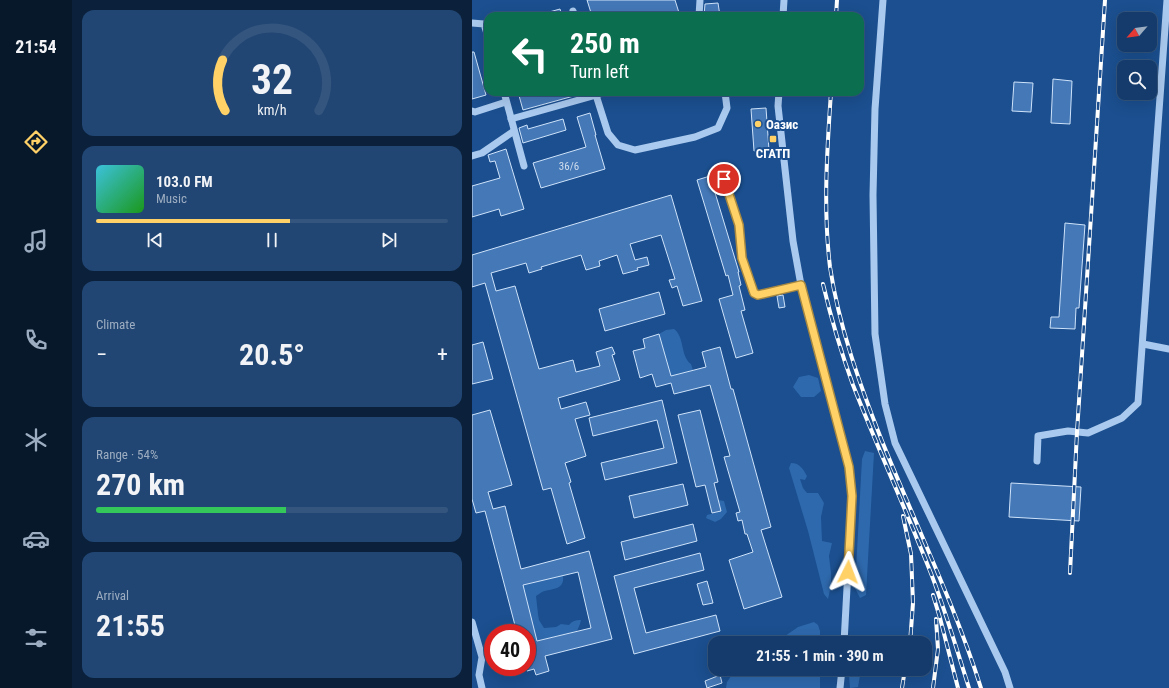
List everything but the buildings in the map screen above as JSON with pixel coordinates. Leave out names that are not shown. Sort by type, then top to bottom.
[{"type":"street","points":[[699,12],[700,0]]},
{"type":"street","points":[[783,12],[784,0]]},
{"type":"street","points":[[883,0],[875,108],[873,195],[875,334],[884,398],[895,443],[1005,672],[1010,688]]},
{"type":"street","points":[[1037,461],[1038,436],[1068,431],[1088,433],[1122,418],[1138,403],[1167,0]]},
{"type":"street","points":[[472,23],[484,24]]},
{"type":"street","points":[[505,96],[524,166]]},
{"type":"street","points":[[511,119],[589,96]]},
{"type":"street","points":[[597,96],[608,133],[618,145],[635,150],[695,138],[718,128],[727,108],[726,96]]},
{"type":"street","points":[[779,96],[779,113],[793,241],[801,285],[849,467],[852,496],[844,636]]},
{"type":"street","points":[[472,111],[474,112],[506,102]]},
{"type":"street","points":[[472,156],[482,153],[514,131]]},
{"type":"street","points":[[724,179],[739,225],[742,258],[754,293],[758,295],[801,285]]},
{"type":"street","points":[[1143,344],[1169,349]]},
{"type":"street","points":[[472,622],[482,657],[476,675],[482,688]]},
{"type":"street","points":[[840,688],[841,676]]},
{"type":"shaded area","points":[[674,329],[680,337],[685,356],[691,364],[693,370],[671,376],[659,334],[666,330]]},
{"type":"shaded area","points":[[809,375],[818,378],[821,391],[814,397],[801,397],[793,387],[799,377]]},
{"type":"shaded area","points":[[865,451],[874,453],[866,595],[860,598],[855,588],[862,459]]},
{"type":"shaded area","points":[[791,463],[799,465],[807,476],[805,480],[800,479],[803,488],[807,493],[818,493],[824,503],[821,517],[822,541],[832,543],[829,556],[831,585],[828,599],[824,594],[808,531],[789,468]]},
{"type":"shaded area","points":[[718,500],[724,501],[727,512],[721,519],[715,522],[706,518],[707,515],[721,511]]},
{"type":"shaded area","points":[[563,575],[562,584],[560,586],[542,592],[536,596],[539,620],[544,628],[556,627],[561,624],[569,625],[574,621],[581,620],[577,631],[537,641],[536,624],[533,624],[523,585]]},
{"type":"shaded area","points":[[814,622],[818,625],[820,636],[785,636],[798,627]]},
{"type":"shaded area","points":[[731,676],[820,676],[820,688],[726,688],[727,682]]},
{"type":"shaded area","points":[[849,676],[860,676],[858,687],[850,688]]},
{"type":"railway","points":[[836,12],[837,0]]},
{"type":"railway","points":[[1070,573],[1077,432],[1105,0]]},
{"type":"railway","points":[[831,96],[826,201],[830,267],[839,312],[851,356],[874,420],[947,594],[981,688]]},
{"type":"railway","points":[[823,284],[836,335],[853,385],[932,576],[969,688]]},
{"type":"railway","points":[[903,516],[911,554],[913,603],[911,636]]},
{"type":"railway","points":[[933,595],[958,688]]},
{"type":"railway","points":[[933,688],[938,649],[936,619]]},
{"type":"railway","points":[[902,688],[904,676]]},
{"type":"place","name":"Оазис","points":[[758,124]]},
{"type":"place","name":"СГАТП","points":[[773,139]]},
{"type":"route","points":[[724,179],[739,225],[742,258],[754,293],[758,295],[801,285],[849,467],[852,496],[848,572]]}]
